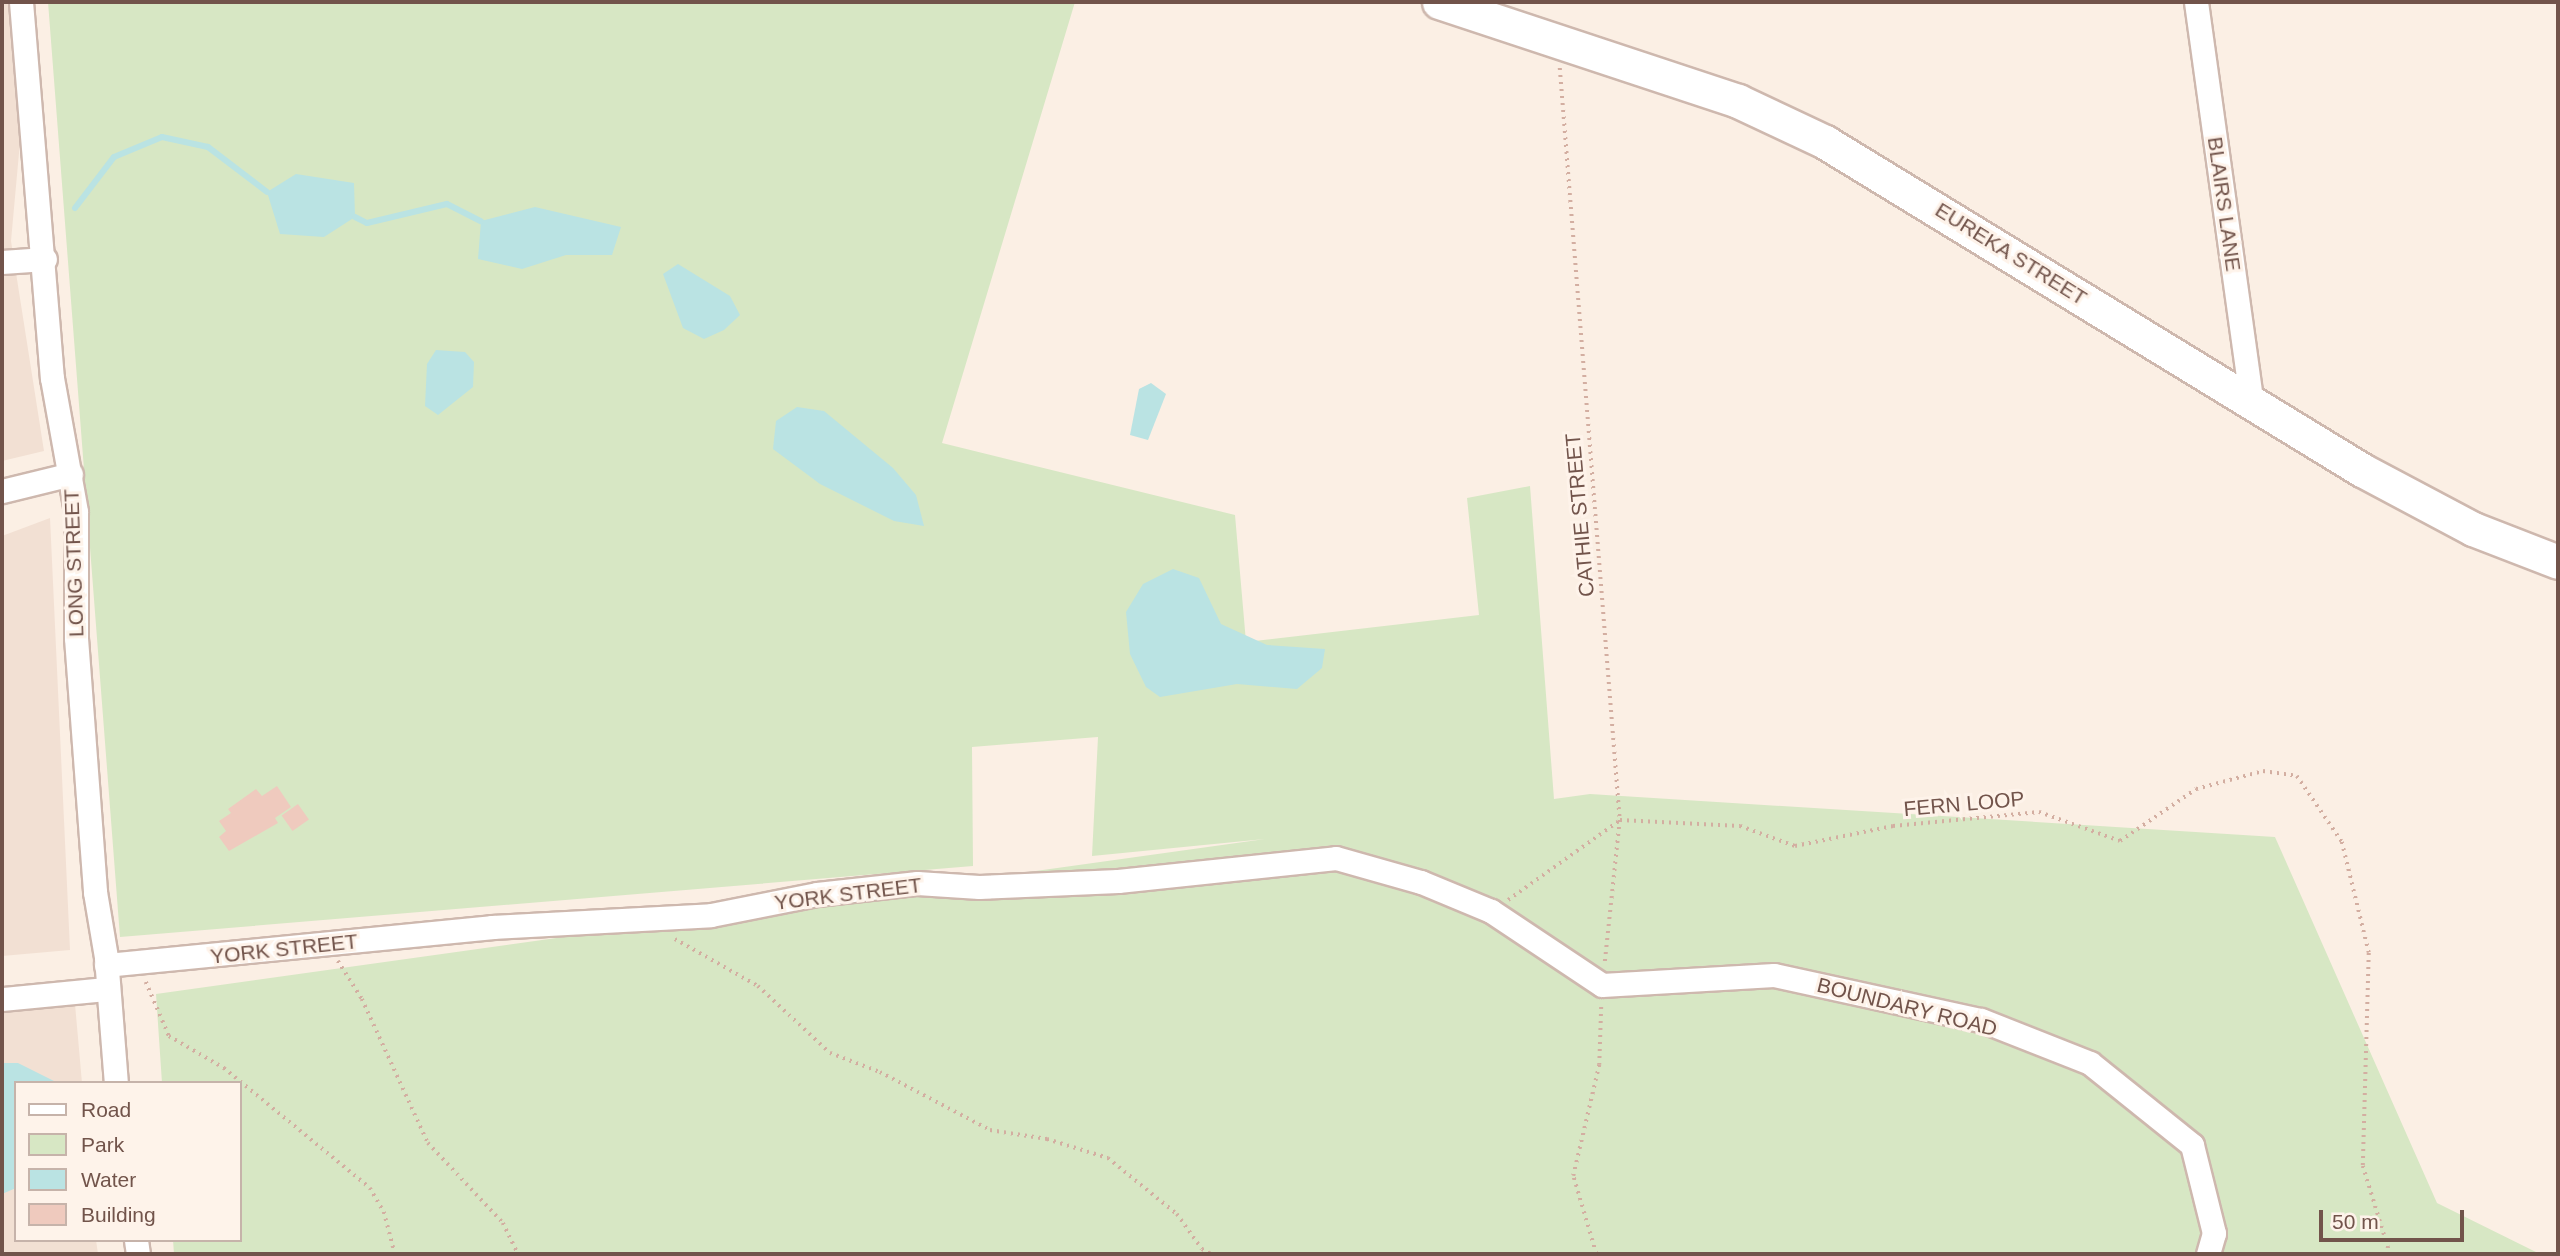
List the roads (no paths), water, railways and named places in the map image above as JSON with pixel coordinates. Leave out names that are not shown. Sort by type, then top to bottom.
[{"type":"street","name":"LONG STREET","points":[[22,2],[45,259],[52,378],[71,474],[76,638],[94,891],[106,965],[105,989],[116,1081]]},
{"type":"street","name":"EUREKA STREET","points":[[1439,2],[1738,101],[1825,142],[1904,187],[2252,407],[2473,529],[2558,562]]},
{"type":"street","name":"BLAIRS LANE","points":[[2196,2],[2252,407]]},
{"type":"street","points":[[2,262],[45,259]]},
{"type":"street","points":[[2,491],[71,474]]},
{"type":"street","name":"YORK STREET","points":[[106,965],[326,946],[492,927],[711,915],[817,894],[917,883],[979,887],[1118,881],[1336,858],[1421,882],[1491,911],[1602,985]]},
{"type":"street","name":"BOUNDARY ROAD","points":[[1602,985],[1774,975],[1980,1020],[2090,1063],[2192,1145],[2214,1233],[2208,1254]]},
{"type":"street","points":[[2,999],[105,989]]},
{"type":"water","points":[[296,174],[354,183],[355,217],[324,237],[280,234],[267,192]]},
{"type":"water","points":[[535,207],[621,227],[612,255],[566,255],[522,269],[478,259],[481,221]]},
{"type":"water","points":[[678,264],[730,296],[740,315],[724,330],[704,339],[683,328],[663,274]]},
{"type":"water","points":[[436,350],[465,352],[474,362],[473,387],[438,415],[425,406],[427,364]]},
{"type":"water","points":[[1151,383],[1166,394],[1148,440],[1130,435],[1139,389]]},
{"type":"water","points":[[797,407],[824,411],[893,468],[916,495],[924,526],[894,521],[820,484],[773,449],[776,421]]},
{"type":"water","points":[[1173,569],[1199,578],[1221,624],[1267,645],[1325,649],[1322,668],[1297,689],[1237,684],[1160,697],[1146,687],[1130,654],[1126,612],[1143,584]]},
{"type":"water","points":[[2,1063],[18,1063],[54,1081],[14,1081],[14,1189],[2,1194]]},
{"type":"waterway","points":[[75,208],[114,157],[162,137],[208,147],[267,192]]},
{"type":"waterway","points":[[355,217],[367,223],[447,204],[481,221]]}]
